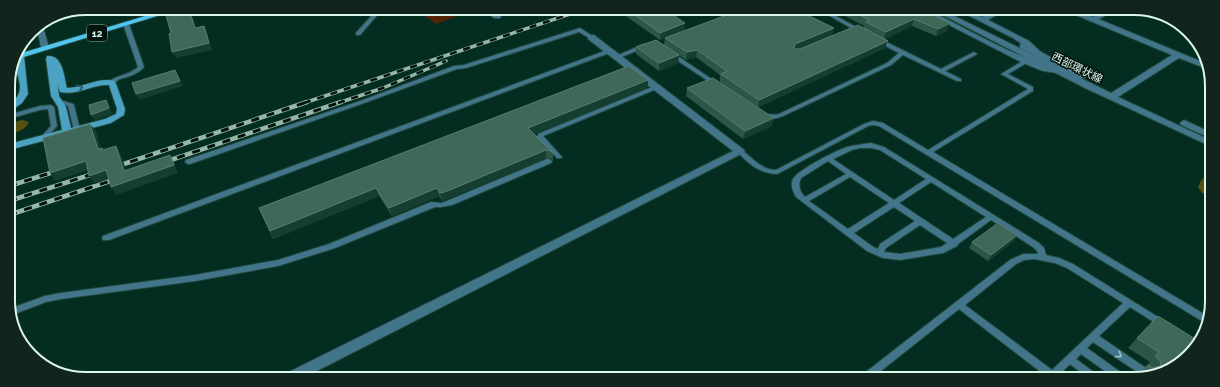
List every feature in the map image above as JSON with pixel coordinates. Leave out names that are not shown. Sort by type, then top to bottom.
[{"type":"main road","name":"12","points":[[22,55],[156,15]]},
{"type":"main road","points":[[45,48],[50,58],[55,96],[62,107],[67,132]]},
{"type":"main road","points":[[15,146],[44,136],[78,130],[108,121],[120,115],[121,109],[114,85],[110,83],[98,83],[70,91],[63,90],[56,62],[50,58]]},
{"type":"main road","points":[[15,104],[24,94],[19,63]]},
{"type":"street","points":[[933,15],[1026,61],[1046,69],[1058,71]]},
{"type":"street","name":"西部環状線","points":[[946,15],[1058,71],[1205,133]]},
{"type":"street","name":"西部環状線","points":[[958,15],[1039,54],[1115,95],[1205,140]]},
{"type":"street","points":[[972,15],[1029,44],[1039,54]]},
{"type":"street","points":[[981,20],[992,15]]},
{"type":"street","points":[[1085,15],[1202,65]]},
{"type":"street","points":[[1093,19],[1101,15]]},
{"type":"street","points":[[41,31],[45,48]]},
{"type":"street","points":[[302,372],[740,151],[591,37]]},
{"type":"street","points":[[1115,95],[1178,55]]},
{"type":"lane","points":[[358,34],[376,15]]},
{"type":"lane","points":[[830,15],[902,53],[959,80]]},
{"type":"lane","points":[[110,83],[118,78],[137,71],[141,67],[126,24]]},
{"type":"lane","points":[[849,31],[856,29]]},
{"type":"lane","points":[[188,162],[365,101],[456,67],[464,67],[580,30],[591,37]]},
{"type":"lane","points":[[106,238],[613,54],[652,44]]},
{"type":"lane","points":[[664,49],[722,88]]},
{"type":"lane","points":[[761,114],[766,117],[781,115],[889,64],[902,53]]},
{"type":"lane","points":[[941,71],[974,54]]},
{"type":"lane","points":[[928,152],[1031,90],[1031,88],[1004,74],[1026,61]]},
{"type":"lane","points":[[559,157],[540,137],[540,135],[657,87]]},
{"type":"lane","points":[[60,102],[71,105],[78,130]]},
{"type":"lane","points":[[15,115],[40,108],[51,107],[54,126],[44,136]]},
{"type":"lane","points":[[740,151],[764,170],[771,173],[777,172],[866,125],[876,123],[884,126],[928,152],[1203,317]]},
{"type":"lane","points":[[991,217],[944,250],[934,253],[894,257],[880,254],[870,249],[805,200],[796,191],[795,183],[799,176],[855,146],[871,145],[882,148],[1036,245],[1041,250],[1042,256]]},
{"type":"lane","points":[[829,159],[954,244]]},
{"type":"lane","points":[[16,311],[45,299],[247,269],[299,257],[332,246],[434,204],[441,205],[449,203],[549,160]]},
{"type":"lane","points":[[805,200],[850,174]]},
{"type":"lane","points":[[848,232],[931,179]]},
{"type":"lane","points":[[880,254],[883,246],[920,221]]},
{"type":"lane","points":[[873,372],[1019,258],[1027,256],[1042,256],[1070,266],[1172,330]]},
{"type":"lane","points":[[1057,372],[1080,348],[1093,338],[1128,303]]},
{"type":"lane","points":[[959,305],[1046,372]]},
{"type":"lane","points":[[1093,338],[1144,371]]},
{"type":"lane","points":[[1080,348],[1113,372]]},
{"type":"lane","points":[[1069,359],[1087,372]]},
{"type":"shaded area","points":[[423,15],[460,15],[436,24]]},
{"type":"shaded area","points":[[22,120],[29,122],[26,127],[15,132],[15,122]]},
{"type":"building","points":[[166,15],[191,15],[195,28],[204,26],[209,43],[172,52],[169,34],[171,33]]},
{"type":"building","points":[[635,15],[673,15],[685,23],[660,33]]},
{"type":"building","points":[[727,15],[807,15],[834,28],[795,44],[794,48],[796,49],[800,49],[858,25],[888,41],[759,100],[721,74],[727,71],[697,50],[687,52],[665,38]]},
{"type":"building","points":[[860,15],[933,15],[950,23],[938,29],[914,19],[886,32],[866,22],[869,20]]},
{"type":"building","points":[[656,40],[679,55],[659,63],[636,47]]},
{"type":"building","points":[[629,66],[648,80],[528,128],[553,153],[546,150],[445,192],[440,193],[437,188],[389,208],[376,188],[270,231],[259,208]]},
{"type":"building","points":[[175,70],[180,81],[136,94],[132,83]]},
{"type":"building","points":[[713,78],[774,118],[745,131],[687,88]]},
{"type":"building","points":[[106,100],[109,108],[91,115],[89,105]]},
{"type":"building","points":[[90,124],[98,149],[102,148],[103,150],[116,146],[124,171],[170,155],[174,165],[111,187],[106,170],[89,176],[86,161],[50,173],[43,138]]},
{"type":"building","points":[[998,223],[1017,235],[991,255],[972,242]]},
{"type":"building","points":[[1158,316],[1194,338],[1187,348],[1173,360],[1161,367],[1142,372],[1148,365],[1153,368],[1161,366],[1160,360],[1155,356],[1159,352],[1137,338]]},
{"type":"railway","points":[[304,103],[567,15]]},
{"type":"railway","points":[[341,102],[383,88],[446,61]]},
{"type":"railway","points":[[115,167],[307,102]]},
{"type":"railway","points":[[162,163],[341,102]]},
{"type":"railway","points":[[15,184],[60,170]]},
{"type":"railway","points":[[15,199],[99,172]]},
{"type":"railway","points":[[15,213],[119,178]]}]
